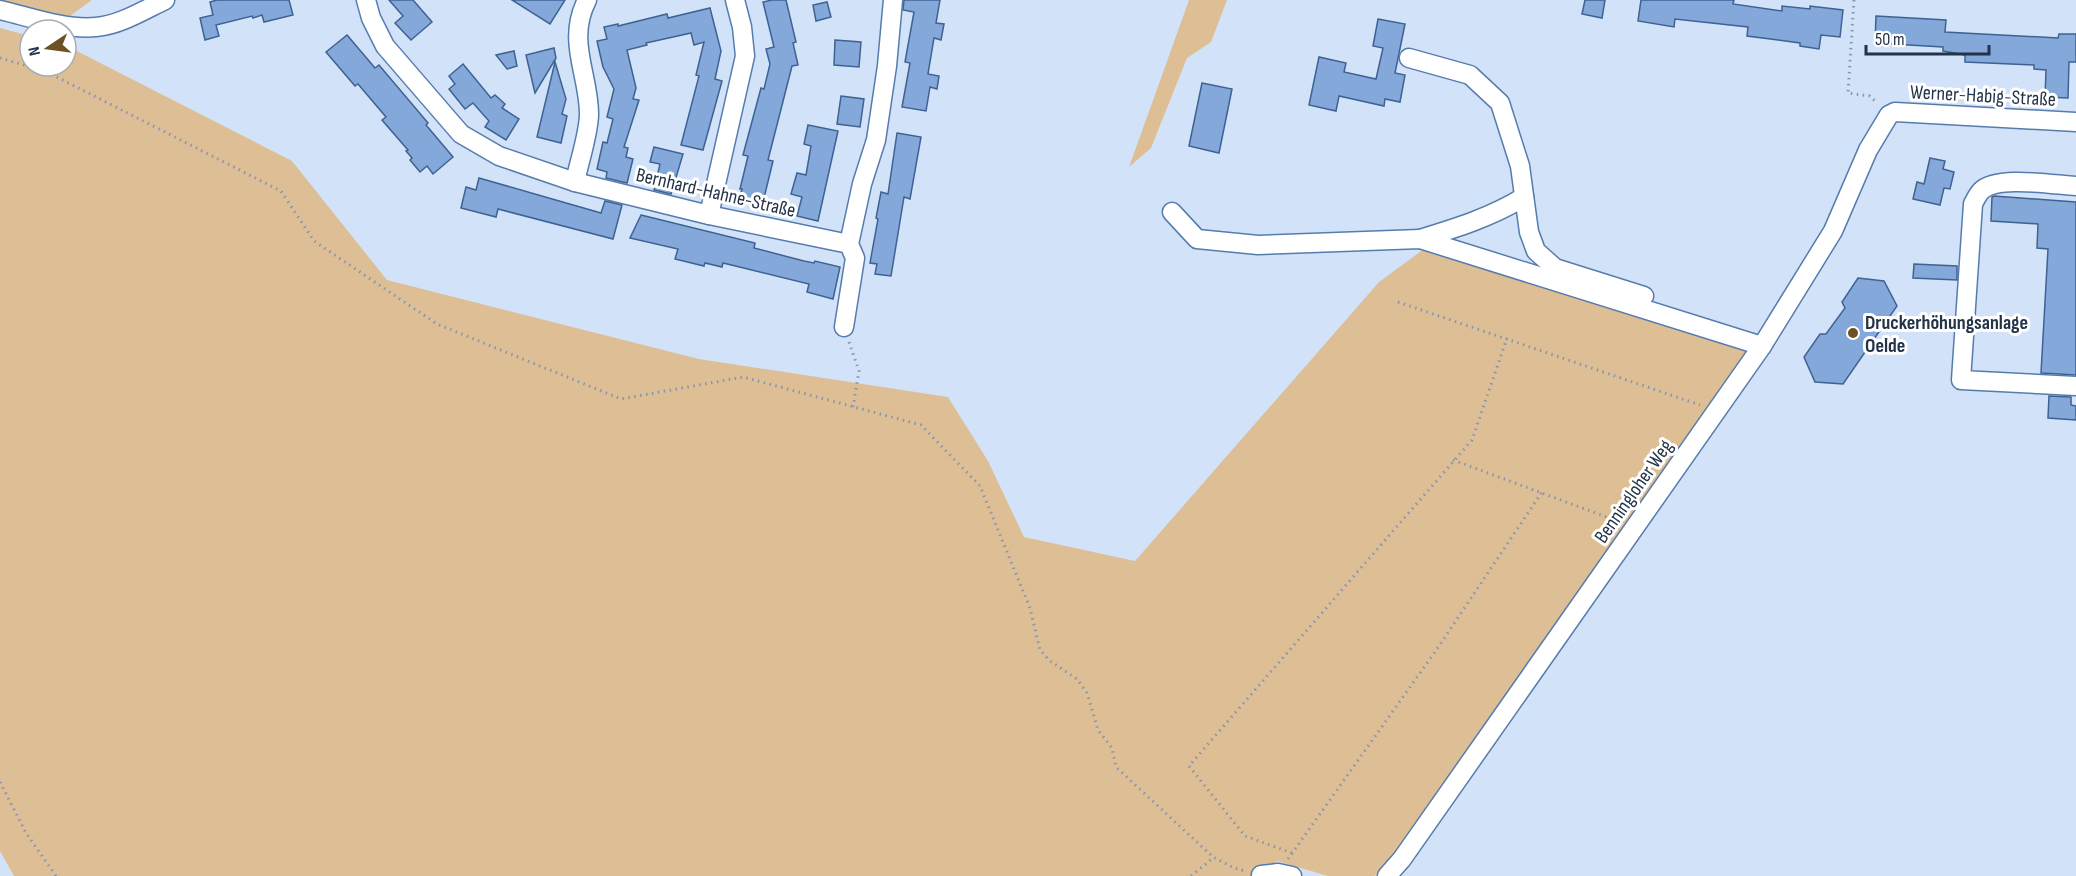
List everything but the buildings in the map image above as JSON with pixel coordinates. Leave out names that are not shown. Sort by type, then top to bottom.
[{"type":"street","points":[[0,10],[68,26],[96,27],[117,22],[165,0]]},
{"type":"street","name":"Bernhard-Hahne-Straße","points":[[366,0],[371,18],[386,46],[461,134],[499,156],[575,182],[709,215],[849,244]]},
{"type":"street","points":[[575,182],[589,116],[588,99],[579,59],[578,35],[587,0]]},
{"type":"street","points":[[709,215],[745,56],[735,0]]},
{"type":"street","points":[[844,327],[855,258],[849,244],[862,184],[876,140],[893,0]]},
{"type":"street","points":[[1409,57],[1470,75],[1500,103],[1520,166],[1529,232],[1536,251],[1555,268],[1765,341]]},
{"type":"street","name":"Werner-Habig-Straße","points":[[1888,115],[1895,112],[2076,122]]},
{"type":"street","name":"Benningloher Weg","points":[[1387,876],[1402,859],[1765,341],[1833,231],[1868,150],[1888,115]]},
{"type":"street","points":[[2076,186],[2006,182],[1992,185],[1981,191],[1977,197],[1973,204],[1961,380],[2076,386]]},
{"type":"street","points":[[1172,212],[1197,238],[1258,245],[1420,239],[1463,226],[1510,206],[1524,197]]},
{"type":"street","points":[[1420,239],[1765,341]]},
{"type":"path","points":[[1854,0],[1848,93],[1870,96],[1888,115]]},
{"type":"path","points":[[0,58],[45,71],[281,191],[314,241],[437,324],[621,399],[743,377],[921,425],[980,486],[1029,608],[1040,650],[1050,661],[1077,679],[1087,693],[1098,730],[1112,748],[1116,767],[1213,857],[1234,868],[1277,875],[1437,649],[1542,492]]},
{"type":"path","points":[[1398,302],[1716,411]]},
{"type":"path","points":[[844,327],[859,371],[853,407]]},
{"type":"path","points":[[1292,853],[1245,836],[1189,766],[1472,440],[1507,338]]},
{"type":"path","points":[[1453,460],[1635,527]]},
{"type":"path","points":[[0,782],[26,833],[56,876]]},
{"type":"path","points":[[1191,876],[1213,857]]},
{"type":"shaded area","points":[[0,0],[92,0],[70,16],[50,14]]},
{"type":"shaded area","points":[[1189,0],[1227,0],[1211,42],[1187,58],[1151,148],[1129,167]]},
{"type":"shaded area","points":[[0,28],[18,33],[18,78],[78,78],[78,52],[292,161],[387,280],[699,359],[948,397],[988,461],[1024,537],[1135,561],[1379,282],[1428,246],[1752,349],[1381,873],[1374,876],[1328,876],[1277,861],[1257,876],[14,876],[0,851]]},
{"type":"place","name":"Druckerhöhungsanlage Oelde","points":[[1853,333]]}]
